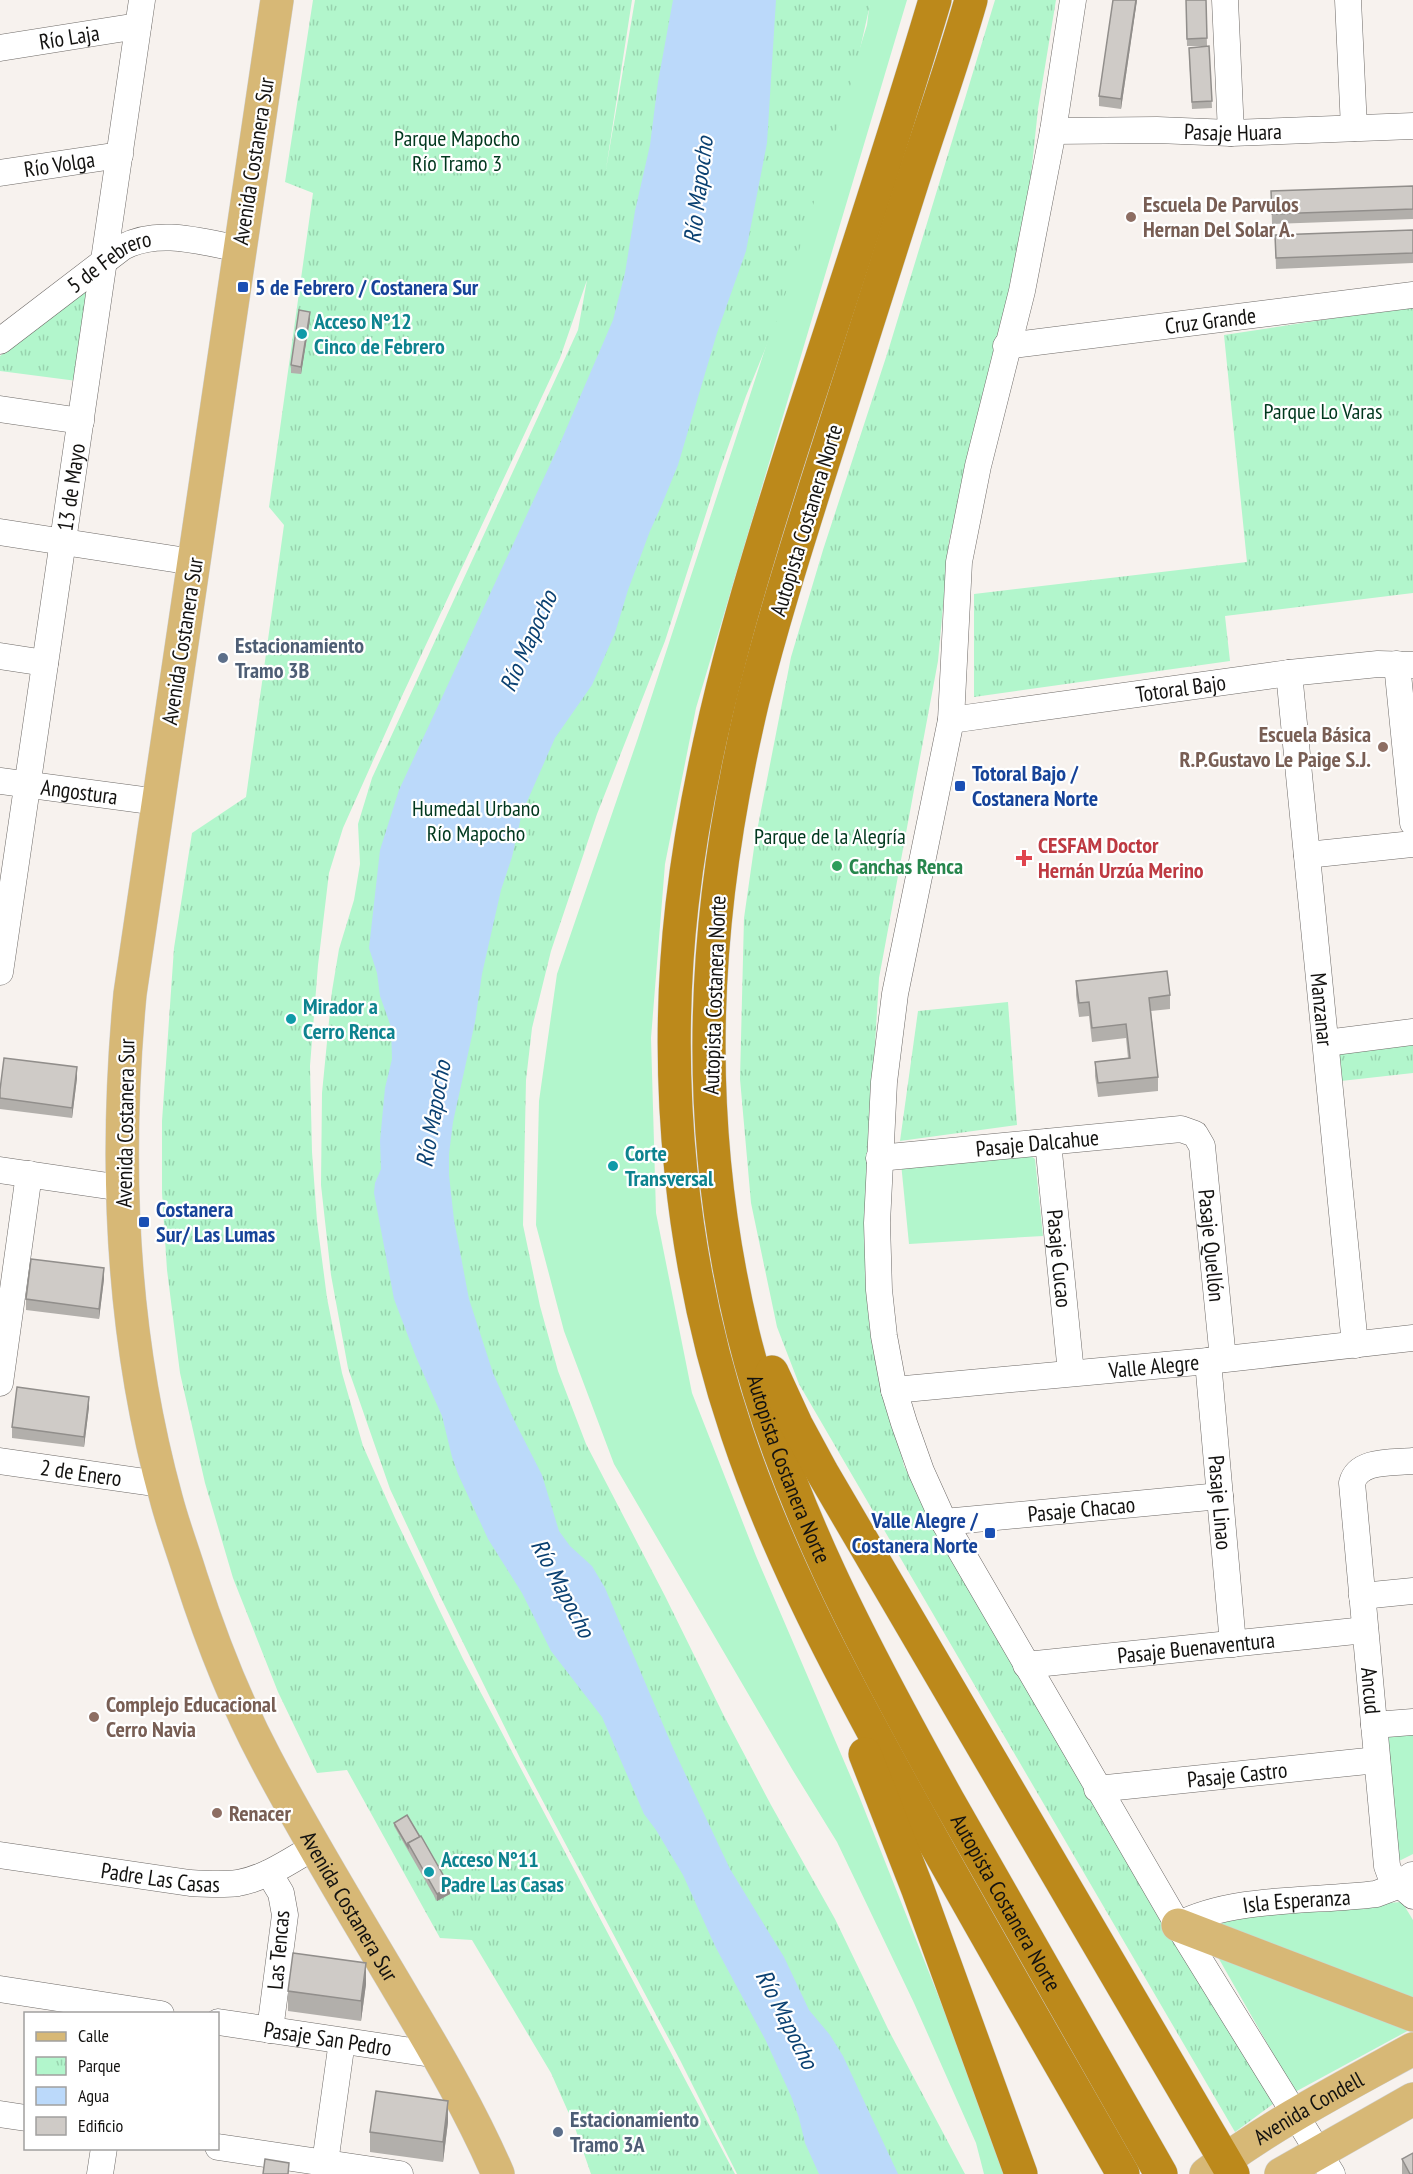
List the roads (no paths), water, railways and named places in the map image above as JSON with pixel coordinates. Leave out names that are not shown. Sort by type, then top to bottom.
[{"type":"highway","name":"Autopista Costanera Norte","points":[[935,0],[745,603],[705,762],[694,819],[679,942],[675,1031],[677,1121],[686,1217],[703,1310],[728,1406],[758,1491],[792,1574],[829,1651],[953,1878],[1123,2174]]},
{"type":"highway","name":"Autopista Costanera Norte","points":[[971,0],[791,566],[760,672],[737,775],[718,880],[712,934],[708,1010],[711,1124],[717,1191],[726,1250],[743,1333],[766,1413],[795,1495],[831,1576],[907,1727],[1158,2169]]},
{"type":"highway","points":[[726,1250],[774,1376],[806,1443],[1221,2169]]},
{"type":"highway","points":[[829,1651],[1021,2174]]},
{"type":"main road","name":"Avenida Costanera Sur","points":[[277,0],[130,994],[122,1096],[122,1188],[128,1288],[146,1414],[162,1482],[206,1623],[232,1687],[264,1755],[314,1847],[438,2055],[470,2113],[498,2174]]},
{"type":"main road","points":[[1178,1925],[1413,2015]]},
{"type":"main road","name":"Avenida Condell","points":[[1221,2169],[1295,2114],[1413,2049]]},
{"type":"main road","name":"Avenida Condell","points":[[1281,2174],[1325,2162],[1413,2099]]},
{"type":"street","name":"13 de Mayo","points":[[0,972],[142,0]]},
{"type":"street","points":[[1074,0],[1053,131],[1022,291],[1006,346],[978,466],[959,562],[951,720],[892,1012],[884,1082],[877,1223],[880,1301],[884,1336],[894,1390],[921,1471],[944,1522],[1097,1789],[1178,1925],[1325,2162]]},
{"type":"street","points":[[1226,0],[1231,133]]},
{"type":"street","points":[[1348,0],[1354,128]]},
{"type":"street","name":"Río Laja","points":[[0,48],[138,26]]},
{"type":"street","name":"Pasaje Huara","points":[[1053,131],[1157,130],[1231,133],[1413,126]]},
{"type":"street","name":"Río Volga","points":[[0,173],[120,155]]},
{"type":"street","name":"5 de Febrero","points":[[0,341],[104,261],[137,239],[171,237],[240,249]]},
{"type":"street","name":"Cruz Grande","points":[[1006,346],[1413,295]]},
{"type":"street","points":[[0,410],[81,421]]},
{"type":"street","points":[[0,532],[193,562]]},
{"type":"street","points":[[0,656],[45,663]]},
{"type":"street","points":[[1405,664],[1413,823]]},
{"type":"street","name":"Totoral Bajo","points":[[951,720],[1289,673],[1405,664]]},
{"type":"street","name":"Manzanar","points":[[1289,673],[1355,1345]]},
{"type":"street","name":"Angostura","points":[[0,781],[158,802]]},
{"type":"street","points":[[1307,855],[1413,844]]},
{"type":"street","points":[[1326,1042],[1413,1032]]},
{"type":"street","name":"Pasaje Dalcahue","points":[[879,1158],[1182,1129],[1195,1134]]},
{"type":"street","name":"Pasaje Quellón","points":[[1195,1134],[1202,1146],[1215,1360]]},
{"type":"street","name":"Pasaje Cucao","points":[[1048,1142],[1071,1373]]},
{"type":"street","points":[[0,1170],[122,1188]]},
{"type":"street","points":[[0,1383],[29,1174]]},
{"type":"street","name":"Valle Alegre","points":[[894,1390],[1215,1360],[1413,1338]]},
{"type":"street","name":"Pasaje Linao","points":[[1215,1360],[1220,1496],[1233,1644]]},
{"type":"street","name":"2 de Enero","points":[[0,1461],[146,1482],[162,1482]]},
{"type":"street","name":"Ancud","points":[[1408,1885],[1391,1877],[1387,1866],[1352,1483],[1359,1469],[1413,1461]]},
{"type":"street","name":"Pasaje Chacao","points":[[944,1522],[1220,1496]]},
{"type":"street","points":[[1362,1596],[1413,1591]]},
{"type":"street","name":"Pasaje Buenaventura","points":[[1026,1665],[1365,1630]]},
{"type":"street","points":[[1374,1725],[1413,1722]]},
{"type":"street","name":"Pasaje Castro","points":[[1097,1789],[1377,1761]]},
{"type":"street","name":"Padre Las Casas","points":[[0,1856],[190,1883],[219,1884],[240,1882],[269,1873],[314,1847]]},
{"type":"street","name":"Las Tencas","points":[[269,1873],[281,1893],[285,1915],[270,2030]]},
{"type":"street","name":"Isla Esperanza","points":[[1178,1925],[1194,1917],[1226,1908],[1368,1895],[1408,1885]]},
{"type":"street","points":[[0,1989],[144,2012]]},
{"type":"street","name":"Pasaje San Pedro","points":[[219,2022],[438,2055]]},
{"type":"street","points":[[325,2163],[342,2041]]},
{"type":"street","points":[[0,2114],[24,2118]]},
{"type":"street","points":[[219,2147],[400,2174]]},
{"type":"street","points":[[100,2174],[104,2150]]},
{"type":"water","name":"Río Mapocho","points":[[673,0],[776,0],[767,143],[746,251],[717,333],[678,465],[650,531],[615,633],[592,685],[555,738],[522,813],[512,857],[501,890],[482,974],[475,1022],[453,1122],[449,1175],[454,1220],[469,1299],[493,1373],[542,1475],[559,1531],[570,1546],[592,1566],[605,1588],[673,1748],[730,1869],[784,1957],[809,2010],[830,2035],[843,2056],[898,2174],[819,2174],[805,2143],[791,2096],[766,2041],[715,1946],[683,1875],[644,1814],[602,1717],[551,1651],[522,1593],[488,1539],[458,1474],[442,1416],[394,1299],[374,1193],[375,1183],[381,1169],[380,1141],[385,1088],[392,1059],[391,1027],[380,996],[377,973],[369,948],[380,850],[399,790],[561,441],[613,320],[625,273],[635,211],[650,145],[658,82]]},
{"type":"place","name":"Escuela De Parvulos Hernan Del Solar A.","points":[[1131,217]]},
{"type":"place","name":"5 de Febrero / Costanera Sur","points":[[243,287]]},
{"type":"place","name":"Acceso N°12 Cinco de Febrero","points":[[302,334]]},
{"type":"place","name":"Estacionamiento Tramo 3B","points":[[223,658]]},
{"type":"place","name":"Escuela Básica R.P.Gustavo Le Paige S.J.","points":[[1383,747]]},
{"type":"place","name":"Totoral Bajo / Costanera Norte","points":[[960,786]]},
{"type":"place","name":"CESFAM Doctor Hernán Urzúa Merino","points":[[1024,858]]},
{"type":"place","name":"Canchas Renca","points":[[837,866]]},
{"type":"place","name":"Mirador a Cerro Renca","points":[[291,1019]]},
{"type":"place","name":"Corte Transversal","points":[[613,1166]]},
{"type":"place","name":"Costanera Sur/ Las Lumas","points":[[144,1222]]},
{"type":"place","name":"Valle Alegre / Costanera Norte","points":[[990,1533]]},
{"type":"place","name":"Complejo Educacional Cerro Navia","points":[[94,1717]]},
{"type":"place","name":"Renacer","points":[[217,1813]]},
{"type":"place","name":"Acceso N°11 Padre Las Casas","points":[[429,1872]]},
{"type":"place","name":"Estacionamiento Tramo 3A","points":[[558,2132]]},
{"type":"park label","name":"Parque Mapocho Río Tramo 3","points":[[457,150]]},
{"type":"park label","name":"Parque Lo Varas","points":[[1323,411]]},
{"type":"park label","name":"Humedal Urbano Río Mapocho","points":[[476,820]]},
{"type":"park label","name":"Parque de la Alegría","points":[[830,836]]}]
